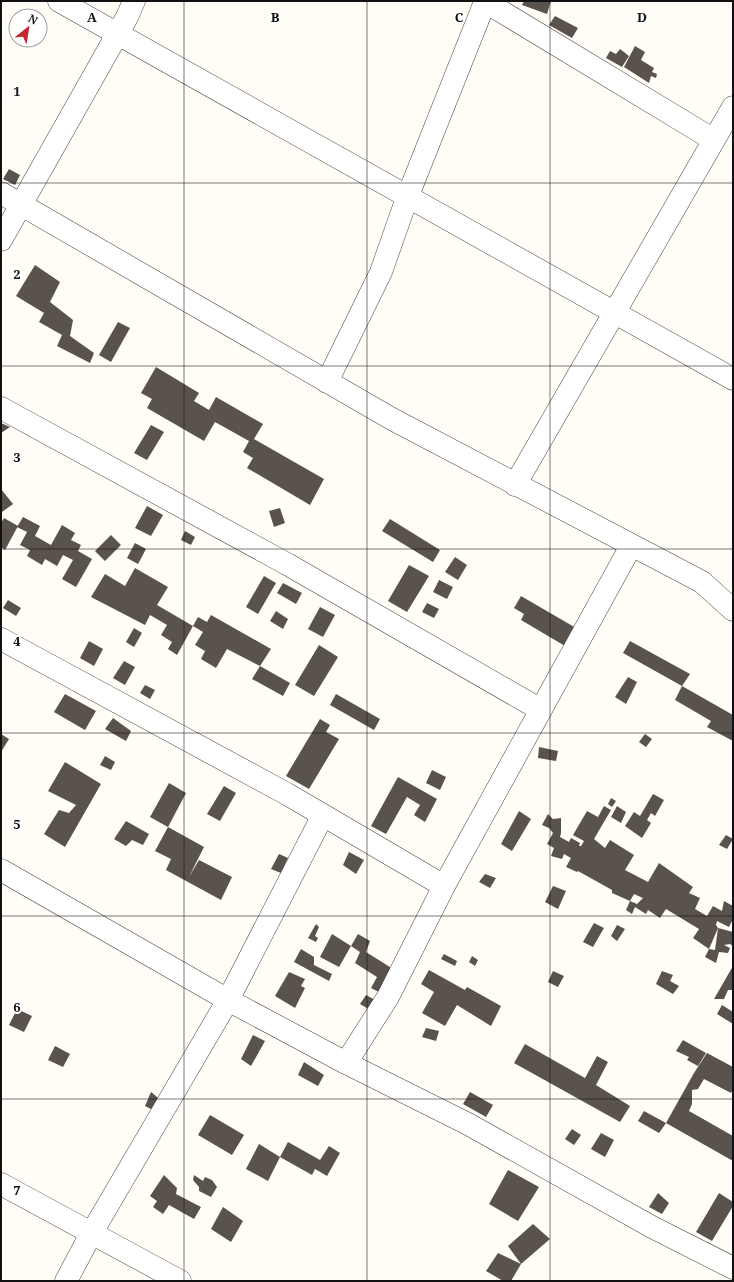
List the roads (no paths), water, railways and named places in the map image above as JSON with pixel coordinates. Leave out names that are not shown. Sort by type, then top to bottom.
[{"type":"street","points":[[59,1],[407,198],[615,312],[733,379]]},
{"type":"street","points":[[1,240],[118,34],[134,1]]},
{"type":"street","points":[[327,382],[381,272],[407,198],[484,1],[714,140]]},
{"type":"street","points":[[515,485],[733,107]]},
{"type":"street","points":[[1,193],[392,420],[702,582],[733,610]]},
{"type":"street","points":[[1,408],[287,564],[541,710]]},
{"type":"street","points":[[346,1063],[388,997],[444,886],[632,546]]},
{"type":"street","points":[[1,639],[323,815],[444,886]]},
{"type":"street","points":[[66,1281],[91,1234],[228,1000],[323,815]]},
{"type":"street","points":[[1,870],[228,1000],[346,1063],[468,1124],[652,1227],[733,1268]]},
{"type":"street","points":[[1,1184],[180,1281]]}]
